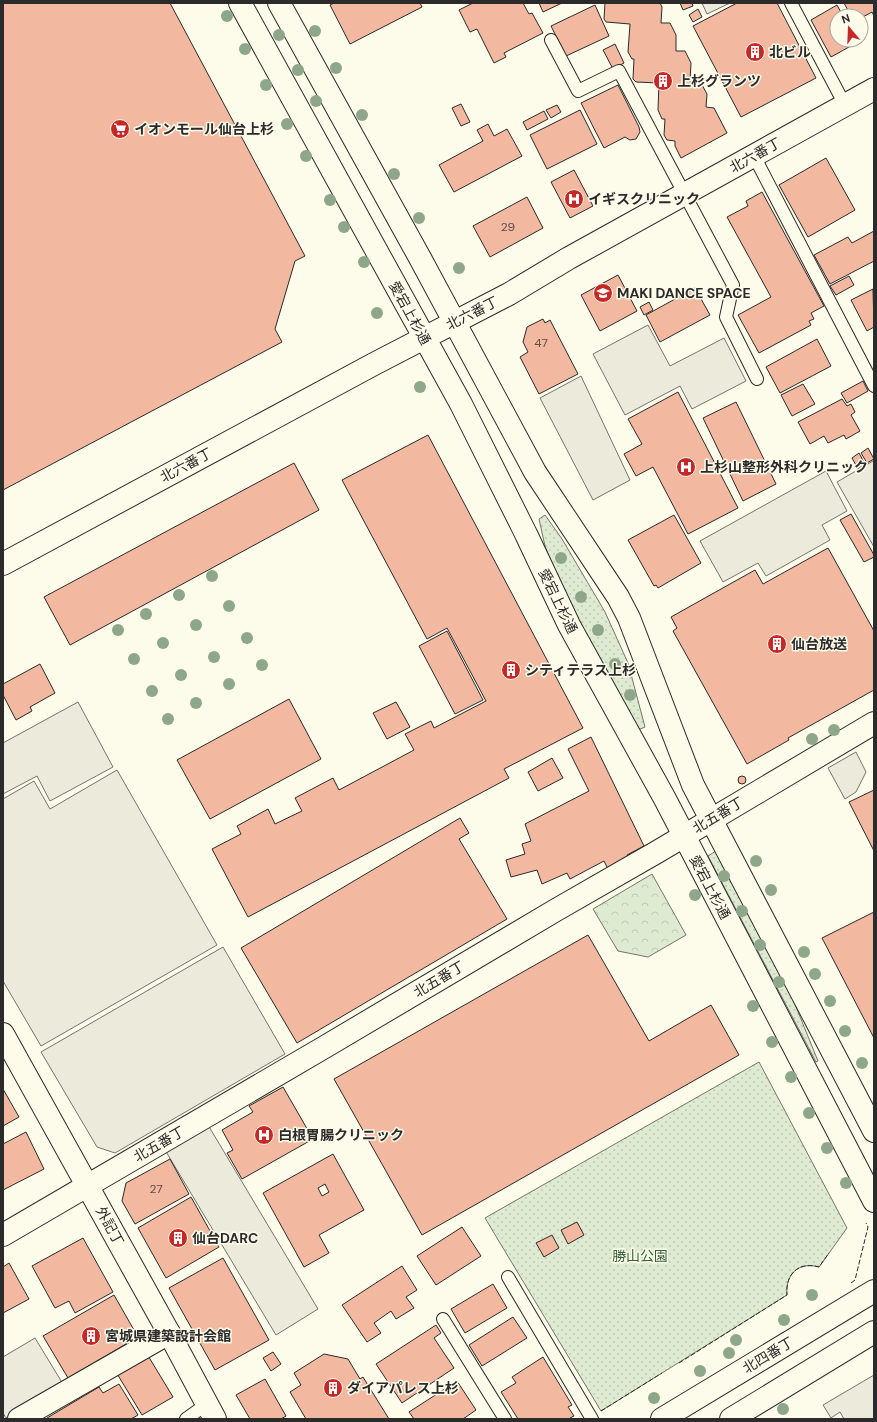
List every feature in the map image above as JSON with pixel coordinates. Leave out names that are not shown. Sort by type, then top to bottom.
[{"type":"street","name":"愛宕上杉通","points":[[240,3],[461,404],[526,534],[569,625],[684,836],[874,1201]]},
{"type":"street","points":[[280,3],[535,472],[618,596],[629,618],[693,785],[874,1131]]},
{"type":"street","name":"北六番丁","points":[[3,564],[509,294],[569,258],[874,89]]},
{"type":"street","name":"北五番丁","points":[[3,1235],[874,723]]},
{"type":"street","name":"外記丁","points":[[3,1034],[169,1333],[211,1412]]},
{"type":"street","name":"北四番丁","points":[[662,1419],[874,1291]]},
{"type":"street","points":[[730,1419],[874,1332]]},
{"type":"street","points":[[19,1419],[169,1333]]},
{"type":"lane","points":[[791,3],[845,105]]},
{"type":"lane","points":[[551,40],[578,92],[619,71],[733,285],[726,317],[757,379]]},
{"type":"lane","points":[[754,156],[874,386]]},
{"type":"lane","points":[[508,1277],[592,1419]]},
{"type":"lane","points":[[443,1319],[505,1419]]},
{"type":"lane","points":[[186,1419],[211,1412]]},
{"type":"green space","points":[[545,515],[562,539],[605,612],[628,663],[645,727],[638,730],[577,622],[545,546],[539,519]]},
{"type":"green space","points":[[716,851],[792,997],[818,1061],[816,1062],[708,856]]},
{"type":"green space","points":[[652,874],[686,935],[648,957],[618,951],[593,909]]},
{"type":"green space","name":"勝山公園","points":[[759,1062],[847,1228],[819,1267],[805,1266],[794,1271],[788,1281],[787,1295],[601,1411],[485,1218]]},
{"type":"shaded area","points":[[702,3],[730,3],[707,14]]},
{"type":"shaded area","points":[[648,325],[670,366],[724,338],[746,381],[692,409],[680,386],[625,415],[593,354]]},
{"type":"shaded area","points":[[581,376],[630,480],[593,500],[540,398]]},
{"type":"shaded area","points":[[873,461],[874,462],[874,547],[837,482]]},
{"type":"shaded area","points":[[826,471],[847,511],[822,525],[830,540],[766,576],[758,563],[723,582],[700,541]]},
{"type":"shaded area","points":[[78,702],[113,767],[50,801],[37,776],[3,794],[3,743]]},
{"type":"shaded area","points":[[856,752],[866,772],[856,792],[845,799],[828,768]]},
{"type":"shaded area","points":[[117,770],[217,945],[41,1046],[3,981],[3,799],[34,781],[50,809]]},
{"type":"shaded area","points":[[223,947],[285,1054],[115,1153],[97,1147],[41,1052]]},
{"type":"shaded area","points":[[208,1125],[318,1309],[276,1335],[165,1150]]},
{"type":"shaded area","points":[[35,1338],[63,1384],[6,1418],[3,1413],[3,1357]]},
{"type":"shaded area","points":[[874,1375],[874,1419],[844,1419],[840,1412],[831,1418],[823,1405]]},
{"type":"building","name":"イオンモール仙台上杉","points":[[3,3],[170,3],[305,256],[295,261],[275,329],[282,342],[3,490]]},
{"type":"building","points":[[334,3],[420,3],[422,7],[350,44],[330,5]]},
{"type":"building","points":[[473,3],[523,3],[529,14],[532,13],[543,33],[504,53],[506,57],[494,63],[477,29],[470,32],[459,10]]},
{"type":"building","points":[[539,3],[562,3],[543,12]]},
{"type":"building","name":"上杉グランツ","points":[[605,3],[660,3],[662,7],[661,23],[670,23],[676,35],[676,51],[685,51],[691,63],[690,82],[701,83],[707,94],[706,107],[714,108],[727,133],[681,158],[675,146],[675,141],[667,140],[664,135],[665,119],[662,119],[658,110],[659,83],[636,82],[633,79],[634,59],[632,59],[628,52],[630,24],[606,22],[604,19]]},
{"type":"building","points":[[680,3],[692,3],[693,6],[683,10]]},
{"type":"building","name":"北ビル","points":[[737,3],[777,3],[816,78],[741,117],[693,26]]},
{"type":"building","points":[[844,3],[874,3],[874,16],[872,12],[869,14],[869,8],[847,8]]},
{"type":"building","points":[[595,5],[609,36],[566,56],[551,26]]},
{"type":"building","points":[[837,5],[839,8],[832,8]]},
{"type":"building","points":[[698,9],[702,17],[693,22],[689,15]]},
{"type":"building","points":[[829,10],[829,48],[847,48],[831,57],[811,20]]},
{"type":"building","points":[[615,44],[624,63],[613,69],[603,50]]},
{"type":"building","points":[[618,85],[639,127],[640,132],[636,139],[630,140],[625,137],[604,148],[581,103]]},
{"type":"building","points":[[461,104],[470,122],[461,126],[452,108]]},
{"type":"building","points":[[557,105],[561,112],[551,118],[546,110]]},
{"type":"building","points":[[580,110],[597,144],[547,169],[530,135]]},
{"type":"building","points":[[544,111],[548,119],[527,130],[523,122]]},
{"type":"building","points":[[488,124],[494,136],[507,129],[522,156],[454,192],[439,165],[483,141],[477,130]]},
{"type":"building","points":[[826,158],[855,210],[808,237],[779,185]]},
{"type":"building","name":"イギスクリニック","points":[[574,170],[593,206],[570,218],[551,182]]},
{"type":"building","points":[[762,192],[824,306],[811,313],[814,319],[809,321],[811,325],[759,353],[738,315],[771,297],[727,217],[748,206],[746,201]]},
{"type":"building","points":[[527,197],[543,228],[490,257],[473,226]]},
{"type":"building","points":[[874,231],[874,261],[830,284],[814,255],[848,237],[852,243]]},
{"type":"building","points":[[618,275],[637,311],[600,331],[581,295]]},
{"type":"building","points":[[849,276],[854,285],[836,295],[830,286]]},
{"type":"building","points":[[695,288],[710,315],[660,342],[646,315]]},
{"type":"building","points":[[873,289],[874,327],[867,331],[851,300]]},
{"type":"building","points":[[649,302],[653,310],[644,315],[640,307]]},
{"type":"building","points":[[543,319],[545,323],[550,320],[578,374],[539,394],[520,357],[528,352],[523,342],[527,327]]},
{"type":"building","points":[[817,339],[831,366],[780,393],[766,367]]},
{"type":"building","points":[[863,381],[868,391],[847,403],[841,393]]},
{"type":"building","points":[[803,384],[815,404],[792,416],[781,395]]},
{"type":"building","points":[[678,392],[738,508],[688,534],[653,467],[636,476],[624,454],[642,444],[628,419]]},
{"type":"building","points":[[842,399],[847,406],[851,404],[855,412],[851,415],[860,431],[846,439],[844,435],[828,443],[824,436],[810,444],[798,422]]},
{"type":"building","points":[[736,402],[776,484],[743,501],[703,418]]},
{"type":"building","name":"シティテラス上杉","points":[[428,435],[583,728],[504,769],[509,778],[248,917],[212,849],[241,834],[237,826],[268,809],[275,824],[302,811],[295,798],[333,778],[339,790],[414,750],[405,734],[431,721],[434,728],[486,701],[447,628],[427,639],[342,480]]},
{"type":"building","points":[[868,448],[874,459],[867,463],[861,453]]},
{"type":"building","points":[[859,453],[865,464],[858,469],[852,458]]},
{"type":"building","points":[[294,463],[319,510],[70,645],[44,597]]},
{"type":"building","points":[[851,514],[874,555],[874,557],[864,562],[840,520]]},
{"type":"building","points":[[674,515],[701,563],[658,588],[656,585],[654,586],[628,540]]},
{"type":"building","name":"仙台放送","points":[[828,548],[874,631],[874,690],[788,738],[789,740],[747,764],[673,631],[677,628],[671,617],[755,570],[763,584]]},
{"type":"building","points":[[447,631],[483,700],[455,714],[419,646]]},
{"type":"building","points":[[40,664],[55,693],[30,707],[32,711],[16,720],[3,695],[3,684]]},
{"type":"building","points":[[289,699],[321,759],[210,819],[177,760]]},
{"type":"building","points":[[396,702],[410,727],[387,739],[373,713]]},
{"type":"building","points":[[591,737],[644,846],[627,855],[629,858],[608,869],[604,861],[570,879],[567,873],[542,884],[537,870],[511,877],[506,860],[525,854],[522,844],[531,841],[525,824],[589,791],[568,749]]},
{"type":"building","points":[[552,758],[563,778],[538,791],[528,772]]},
{"type":"building","points":[[740,776],[744,776],[746,780],[744,784],[740,784],[738,782],[738,778]]},
{"type":"building","points":[[874,790],[874,851],[849,802]]},
{"type":"building","points":[[460,818],[469,833],[459,839],[507,919],[297,1043],[241,948]]},
{"type":"building","points":[[874,912],[874,1038],[822,938]]},
{"type":"building","points":[[588,935],[649,1041],[711,1005],[739,1055],[422,1235],[334,1079]]},
{"type":"building","points":[[283,1087],[313,1139],[242,1179],[227,1153],[233,1150],[222,1130],[253,1112],[249,1106]]},
{"type":"building","points":[[3,1089],[19,1117],[3,1126]]},
{"type":"building","points":[[26,1132],[44,1169],[3,1190],[3,1144]]},
{"type":"building","points":[[333,1154],[364,1210],[319,1235],[329,1253],[304,1267],[263,1193]],"holes":[[[325,1184],[329,1192],[322,1196],[318,1188]]]},
{"type":"building","points":[[170,1159],[189,1194],[135,1224],[122,1201],[126,1183]]},
{"type":"building","name":"仙台DARC","points":[[191,1197],[219,1247],[166,1278],[138,1228]]},
{"type":"building","points":[[577,1222],[584,1235],[568,1244],[561,1230]]},
{"type":"building","points":[[462,1227],[481,1256],[436,1285],[417,1256]]},
{"type":"building","points":[[552,1235],[559,1248],[544,1257],[536,1243]]},
{"type":"building","points":[[83,1238],[113,1292],[75,1313],[69,1301],[55,1308],[32,1266]]},
{"type":"building","points":[[223,1258],[269,1340],[215,1370],[169,1288]]},
{"type":"building","points":[[9,1263],[29,1299],[3,1313],[3,1267]]},
{"type":"building","points":[[402,1266],[417,1290],[406,1297],[414,1308],[396,1319],[391,1311],[374,1323],[381,1333],[367,1342],[342,1305]]},
{"type":"building","points":[[493,1284],[507,1308],[465,1333],[451,1309]]},
{"type":"building","name":"宮城県建築設計会館","points":[[114,1295],[138,1337],[68,1378],[43,1336]]},
{"type":"building","points":[[513,1317],[527,1338],[482,1366],[469,1345]]},
{"type":"building","points":[[436,1325],[441,1333],[434,1338],[454,1368],[402,1403],[376,1364]]},
{"type":"building","points":[[273,1352],[281,1364],[271,1371],[263,1358]]},
{"type":"building","points":[[147,1354],[173,1397],[142,1415],[116,1372]]},
{"type":"building","name":"ダイアパレス上杉","points":[[324,1354],[348,1359],[360,1379],[363,1377],[389,1419],[306,1419],[290,1392],[301,1385],[294,1373]]},
{"type":"building","points":[[543,1357],[572,1405],[568,1407],[574,1416],[570,1418],[571,1419],[518,1419],[501,1392],[516,1383],[512,1377]]},
{"type":"building","points":[[265,1379],[286,1416],[281,1419],[250,1419],[236,1395]]},
{"type":"building","points":[[457,1381],[476,1410],[463,1419],[414,1419],[409,1412]]},
{"type":"building","points":[[119,1384],[138,1415],[131,1419],[47,1418],[99,1387],[103,1393]]},
{"type":"fence","points":[[851,1283],[855,1280],[868,1227],[866,1223]]},
{"type":"fence","points":[[679,1363],[787,1295],[788,1281],[794,1271],[805,1266],[819,1267],[829,1253]]},
{"type":"fence","points":[[601,1411],[662,1373]]},
{"type":"place","name":"北ビル","points":[[755,52]]},
{"type":"place","name":"上杉グランツ","points":[[663,81]]},
{"type":"place","name":"イオンモール仙台上杉","points":[[120,129]]},
{"type":"place","name":"イギスクリニック","points":[[574,199]]},
{"type":"place","name":"MAKI DANCE SPACE","points":[[603,293]]},
{"type":"place","name":"上杉山整形外科クリニック","points":[[686,467]]},
{"type":"place","name":"仙台放送","points":[[777,644]]},
{"type":"place","name":"シティテラス上杉","points":[[511,670]]},
{"type":"place","name":"白根胃腸クリニック","points":[[264,1135]]},
{"type":"place","name":"仙台DARC","points":[[178,1238]]},
{"type":"place","name":"宮城県建築設計会館","points":[[91,1336]]},
{"type":"place","name":"ダイアパレス上杉","points":[[333,1388]]}]
